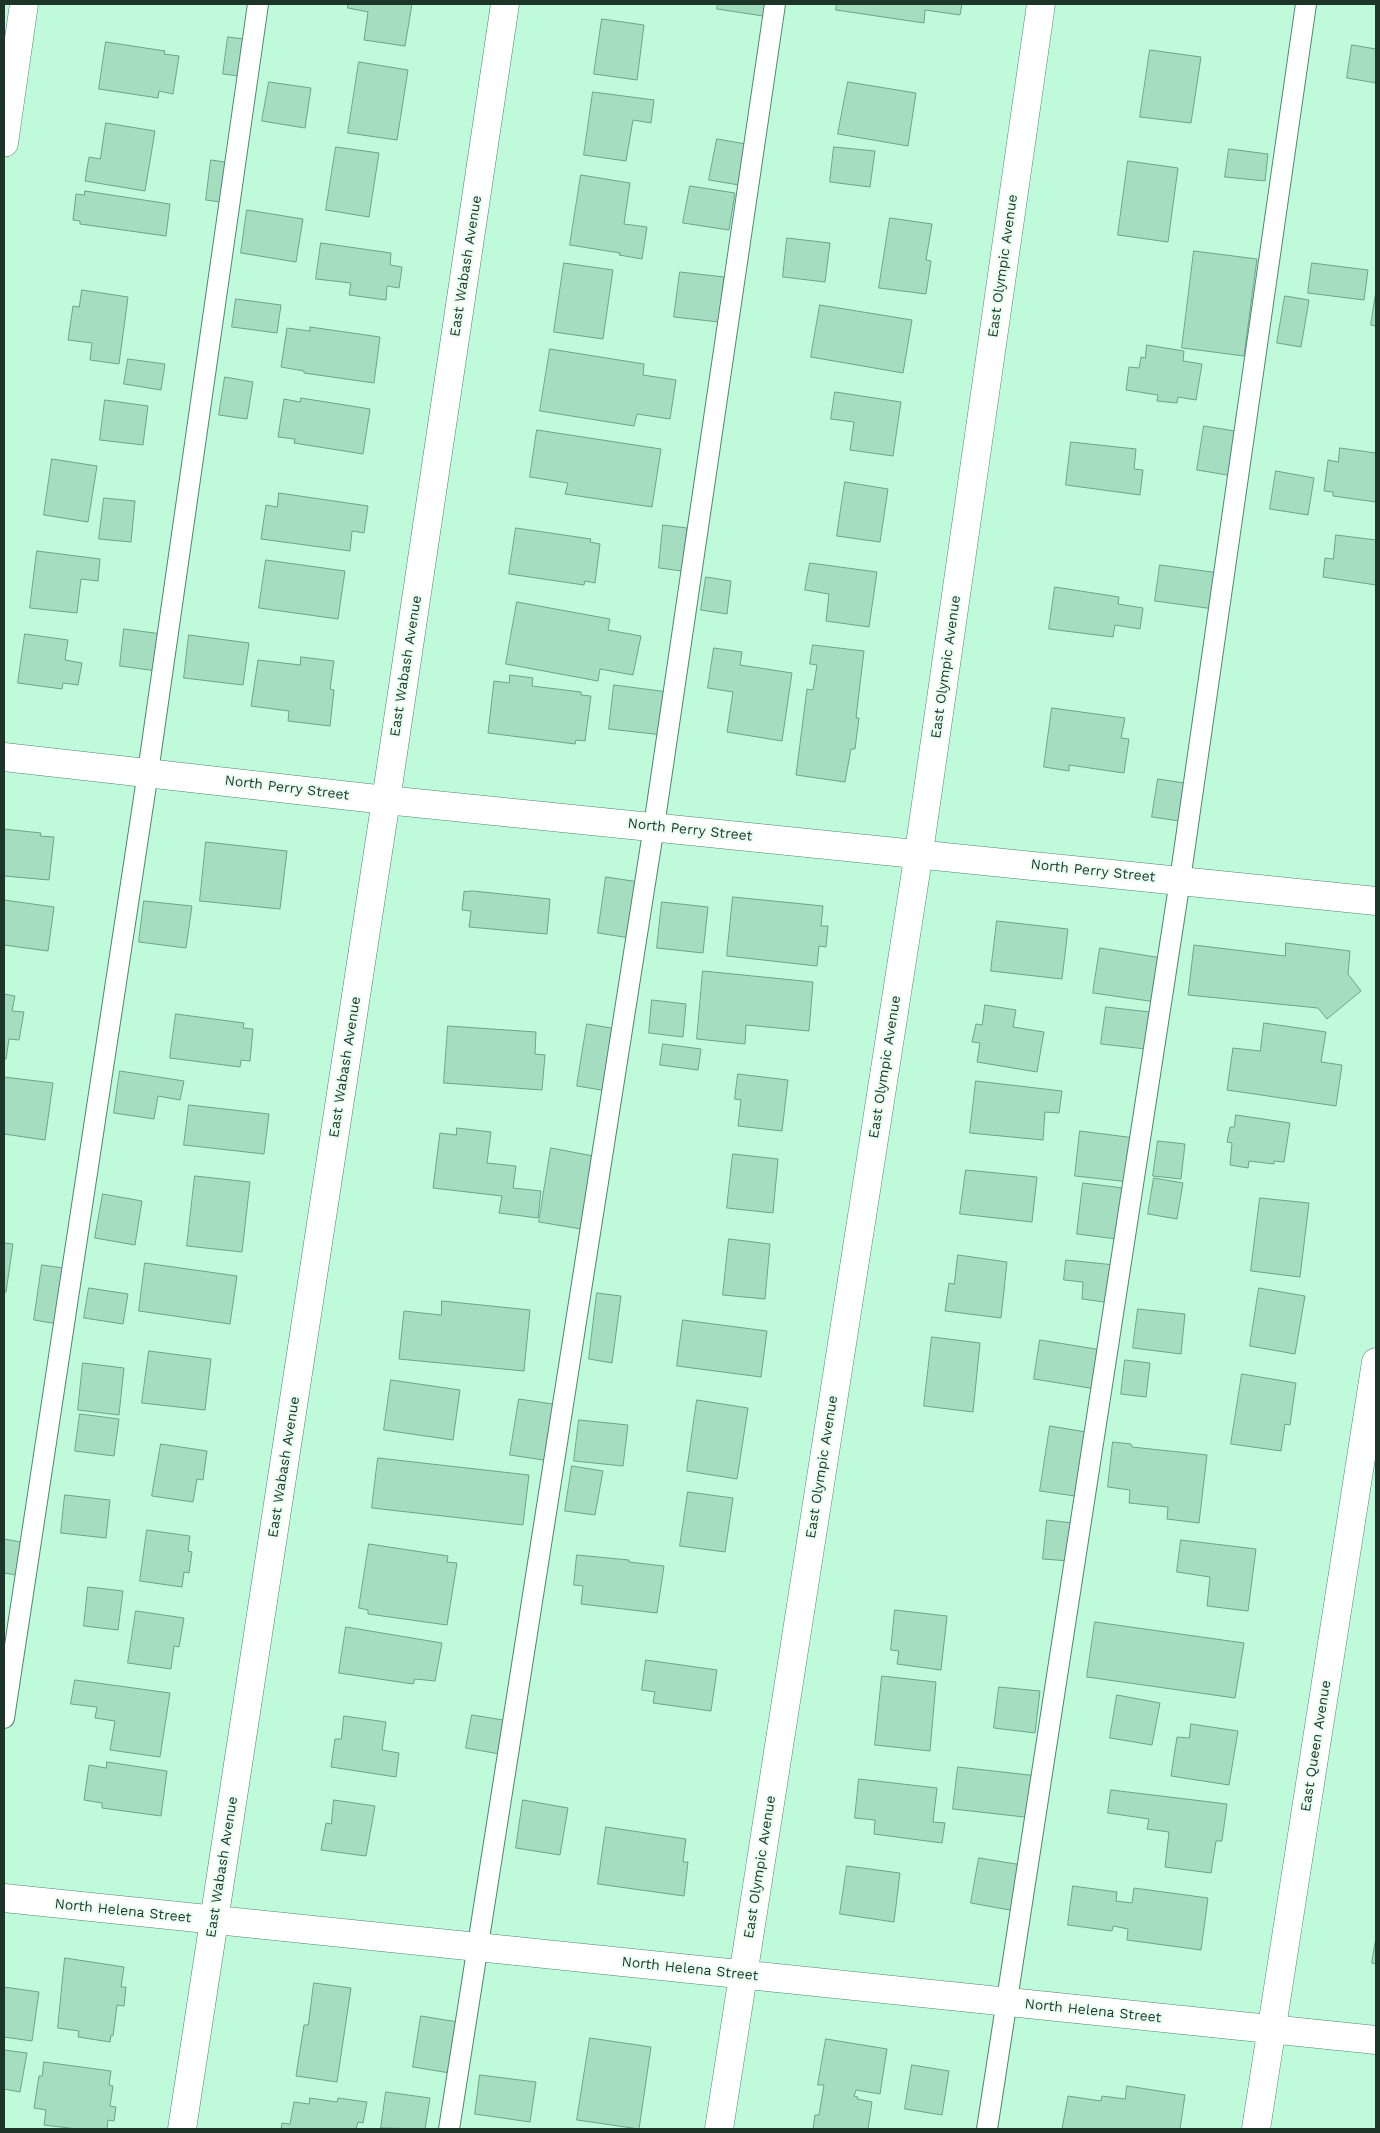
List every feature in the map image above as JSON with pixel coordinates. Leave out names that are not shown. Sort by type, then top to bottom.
[{"type":"street","points":[[4,143],[24,4]]},
{"type":"street","name":"East Wabash Avenue","points":[[182,2129],[386,800],[505,4]]},
{"type":"street","name":"East Olympic Avenue","points":[[719,2129],[919,852],[1041,4]]},
{"type":"street","name":"North Perry Street","points":[[4,757],[386,800],[919,852],[1376,901]]},
{"type":"street","name":"East Queen Avenue","points":[[1256,2129],[1376,1362]]},
{"type":"street","name":"North Helena Street","points":[[4,1898],[1376,2040]]},
{"type":"lane","points":[[4,1718],[148,772],[258,4]]},
{"type":"lane","points":[[449,2129],[476,1947],[654,826],[775,4]]},
{"type":"lane","points":[[987,2129],[1180,880],[1306,4]]},
{"type":"building","points":[[348,4],[412,4],[405,46],[364,40],[368,12],[348,8]]},
{"type":"building","points":[[718,4],[765,4],[763,16],[717,9]]},
{"type":"building","points":[[837,4],[962,4],[960,15],[925,10],[924,23],[836,10]]},
{"type":"building","points":[[602,19],[644,25],[637,80],[594,74]]},
{"type":"building","points":[[228,37],[251,40],[247,77],[223,74]]},
{"type":"building","points":[[106,42],[165,51],[164,54],[179,56],[173,94],[159,91],[158,98],[99,89]]},
{"type":"building","points":[[1352,45],[1376,49],[1376,83],[1347,78]]},
{"type":"building","points":[[1150,50],[1201,57],[1191,123],[1140,117]]},
{"type":"building","points":[[359,62],[408,70],[397,140],[348,133]]},
{"type":"building","points":[[269,82],[311,88],[305,128],[262,121]]},
{"type":"building","points":[[848,82],[916,93],[908,146],[838,134]]},
{"type":"building","points":[[593,92],[654,100],[651,123],[633,120],[626,161],[584,155]]},
{"type":"building","points":[[106,123],[155,131],[145,191],[85,181],[89,157],[100,159]]},
{"type":"building","points":[[717,139],[746,144],[739,185],[709,180]]},
{"type":"building","points":[[336,147],[379,153],[369,217],[326,210]]},
{"type":"building","points":[[834,147],[875,151],[870,187],[830,182]]},
{"type":"building","points":[[1229,149],[1268,154],[1265,181],[1225,177]]},
{"type":"building","points":[[211,160],[231,163],[227,203],[206,200]]},
{"type":"building","points":[[1128,161],[1178,168],[1168,242],[1118,235]]},
{"type":"building","points":[[581,175],[630,183],[624,224],[647,227],[642,259],[619,255],[620,253],[570,245]]},
{"type":"building","points":[[690,186],[735,193],[729,230],[683,223]]},
{"type":"building","points":[[85,191],[170,204],[166,236],[80,224],[80,221],[73,220],[76,194],[84,195]]},
{"type":"building","points":[[247,210],[303,219],[296,262],[241,253]]},
{"type":"building","points":[[890,218],[932,224],[926,260],[931,261],[926,294],[879,288]]},
{"type":"building","points":[[787,238],[830,243],[825,282],[783,277]]},
{"type":"building","points":[[321,243],[391,253],[390,265],[402,267],[399,288],[387,286],[386,300],[349,295],[351,283],[316,279]]},
{"type":"building","points":[[1194,251],[1257,259],[1244,356],[1182,348]]},
{"type":"building","points":[[564,263],[613,270],[603,339],[554,332]]},
{"type":"building","points":[[1312,263],[1368,270],[1364,300],[1308,293]]},
{"type":"building","points":[[680,272],[724,277],[719,322],[674,317]]},
{"type":"building","points":[[82,290],[128,297],[119,364],[90,360],[92,343],[68,340],[73,306],[79,307]]},
{"type":"building","points":[[1376,291],[1376,326],[1371,325]]},
{"type":"building","points":[[1285,296],[1309,300],[1301,347],[1277,343]]},
{"type":"building","points":[[236,299],[281,305],[277,333],[232,327]]},
{"type":"building","points":[[820,305],[912,320],[903,373],[811,357]]},
{"type":"building","points":[[310,327],[380,337],[374,383],[304,373],[304,371],[281,367],[287,328],[310,331]]},
{"type":"building","points":[[1147,345],[1184,351],[1183,361],[1202,364],[1196,400],[1178,397],[1177,403],[1157,401],[1158,395],[1126,390],[1129,367],[1139,368],[1141,357],[1145,358]]},
{"type":"building","points":[[550,349],[644,364],[643,375],[676,380],[670,419],[637,414],[634,426],[540,411]]},
{"type":"building","points":[[128,359],[165,364],[161,390],[124,384]]},
{"type":"building","points":[[225,377],[253,382],[247,419],[219,415]]},
{"type":"building","points":[[835,392],[901,402],[893,456],[850,450],[854,422],[831,419]]},
{"type":"building","points":[[301,398],[370,409],[363,454],[294,443],[295,439],[278,437],[284,399],[300,402]]},
{"type":"building","points":[[105,400],[148,406],[143,445],[100,440]]},
{"type":"building","points":[[1204,426],[1241,432],[1233,476],[1197,470]]},
{"type":"building","points":[[537,430],[661,449],[652,507],[565,494],[568,483],[530,477]]},
{"type":"building","points":[[1071,442],[1136,449],[1134,469],[1143,470],[1140,495],[1066,485]]},
{"type":"building","points":[[1340,448],[1376,453],[1376,502],[1333,496],[1333,492],[1324,491],[1328,460],[1338,462]]},
{"type":"building","points":[[52,459],[97,466],[88,522],[44,515]]},
{"type":"building","points":[[1276,471],[1314,478],[1308,515],[1270,509]]},
{"type":"building","points":[[845,482],[888,489],[880,542],[837,536]]},
{"type":"building","points":[[279,493],[368,506],[364,533],[352,531],[350,551],[261,539],[266,505],[277,507]]},
{"type":"building","points":[[104,498],[135,501],[131,542],[99,539]]},
{"type":"building","points":[[663,525],[687,528],[682,571],[659,568]]},
{"type":"building","points":[[516,528],[591,539],[590,542],[600,544],[595,583],[585,581],[584,585],[509,574]]},
{"type":"building","points":[[1336,535],[1376,540],[1376,585],[1323,577],[1325,558],[1333,559]]},
{"type":"building","points":[[37,551],[100,559],[98,581],[81,579],[77,613],[30,608]]},
{"type":"building","points":[[266,560],[345,571],[338,619],[259,608]]},
{"type":"building","points":[[810,563],[877,572],[869,627],[826,621],[829,594],[805,590]]},
{"type":"building","points":[[1160,565],[1219,573],[1214,609],[1155,601]]},
{"type":"building","points":[[706,577],[731,581],[727,614],[701,610]]},
{"type":"building","points":[[1055,587],[1119,597],[1118,604],[1143,608],[1140,629],[1115,625],[1113,637],[1049,629]]},
{"type":"building","points":[[517,602],[610,619],[608,630],[641,636],[633,675],[600,669],[598,681],[506,664]]},
{"type":"building","points":[[124,629],[162,634],[157,671],[120,666]]},
{"type":"building","points":[[25,634],[68,640],[65,660],[82,663],[78,685],[63,683],[62,689],[18,683]]},
{"type":"building","points":[[189,635],[249,643],[243,685],[184,678]]},
{"type":"building","points":[[813,645],[864,651],[856,718],[859,718],[855,749],[851,749],[845,782],[796,775],[807,689],[813,690],[817,665],[810,664]]},
{"type":"building","points":[[714,648],[742,652],[740,665],[792,673],[782,741],[727,732],[733,692],[708,688]]},
{"type":"building","points":[[301,657],[334,661],[330,689],[334,690],[330,726],[288,721],[289,711],[251,706],[258,660],[300,665]]},
{"type":"building","points":[[510,675],[533,678],[532,686],[581,692],[581,695],[591,696],[585,741],[576,740],[575,744],[488,733],[494,681],[509,683]]},
{"type":"building","points":[[614,685],[668,692],[663,735],[609,729]]},
{"type":"building","points":[[1052,708],[1125,718],[1121,738],[1129,739],[1124,773],[1069,765],[1069,771],[1044,767]]},
{"type":"building","points":[[1158,779],[1191,784],[1186,822],[1152,817]]},
{"type":"building","points":[[4,829],[41,833],[40,836],[54,837],[49,880],[4,876]]},
{"type":"building","points":[[206,842],[287,851],[280,909],[200,901]]},
{"type":"building","points":[[606,877],[639,882],[630,938],[598,933]]},
{"type":"building","points":[[473,891],[550,899],[547,934],[469,927],[471,911],[462,910],[464,892]]},
{"type":"building","points":[[733,897],[823,906],[821,926],[828,926],[826,947],[819,946],[817,966],[727,956]]},
{"type":"building","points":[[4,900],[54,907],[48,951],[4,945]]},
{"type":"building","points":[[144,901],[192,906],[186,948],[139,942]]},
{"type":"building","points":[[662,902],[708,907],[703,953],[657,948]]},
{"type":"building","points":[[997,921],[1068,929],[1062,979],[991,971]]},
{"type":"building","points":[[1286,943],[1350,951],[1348,974],[1361,991],[1327,1019],[1318,1008],[1188,995],[1194,945],[1285,956]]},
{"type":"building","points":[[1100,948],[1162,958],[1156,1002],[1093,993]]},
{"type":"building","points":[[703,971],[813,982],[809,1031],[746,1025],[745,1044],[697,1039]]},
{"type":"building","points":[[4,994],[15,996],[12,1011],[24,1012],[19,1040],[9,1039],[6,1059],[4,1059]]},
{"type":"building","points":[[652,1000],[686,1004],[683,1037],[649,1033]]},
{"type":"building","points":[[985,1005],[1016,1010],[1013,1027],[1044,1032],[1037,1072],[977,1062],[980,1043],[972,1042],[976,1024],[982,1025]]},
{"type":"building","points":[[1106,1007],[1150,1012],[1146,1049],[1101,1044]]},
{"type":"building","points":[[176,1014],[244,1023],[243,1028],[253,1029],[250,1061],[241,1060],[240,1067],[170,1058]]},
{"type":"building","points":[[1264,1023],[1326,1032],[1321,1062],[1342,1065],[1336,1106],[1227,1090],[1233,1048],[1260,1051]]},
{"type":"building","points":[[587,1024],[617,1029],[607,1091],[577,1086]]},
{"type":"building","points":[[448,1026],[536,1032],[535,1054],[545,1055],[542,1090],[444,1083]]},
{"type":"building","points":[[663,1044],[701,1049],[698,1070],[660,1065]]},
{"type":"building","points":[[120,1071],[184,1081],[180,1100],[158,1096],[154,1119],[114,1113]]},
{"type":"building","points":[[738,1074],[788,1080],[782,1131],[738,1126],[741,1100],[735,1099]]},
{"type":"building","points":[[4,1077],[53,1083],[45,1140],[4,1134]]},
{"type":"building","points":[[976,1081],[1062,1091],[1059,1113],[1045,1112],[1043,1140],[970,1133]]},
{"type":"building","points":[[189,1105],[269,1114],[264,1154],[184,1145]]},
{"type":"building","points":[[1236,1115],[1290,1123],[1284,1162],[1274,1161],[1274,1164],[1249,1161],[1248,1168],[1230,1165],[1232,1143],[1227,1142],[1230,1127],[1234,1127]]},
{"type":"building","points":[[457,1128],[491,1132],[487,1163],[516,1166],[513,1188],[541,1191],[538,1218],[499,1213],[502,1196],[433,1188],[440,1133],[456,1135]]},
{"type":"building","points":[[1080,1131],[1135,1138],[1130,1182],[1075,1176]]},
{"type":"building","points":[[1158,1141],[1185,1144],[1181,1179],[1153,1176]]},
{"type":"building","points":[[551,1148],[593,1156],[581,1229],[539,1222]]},
{"type":"building","points":[[733,1154],[778,1159],[773,1213],[727,1208]]},
{"type":"building","points":[[966,1170],[1037,1177],[1032,1222],[960,1214]]},
{"type":"building","points":[[195,1176],[250,1182],[242,1252],[187,1246]]},
{"type":"building","points":[[1154,1178],[1183,1183],[1177,1219],[1148,1214]]},
{"type":"building","points":[[1083,1183],[1123,1188],[1117,1239],[1077,1234]]},
{"type":"building","points":[[103,1194],[142,1201],[135,1245],[95,1238]]},
{"type":"building","points":[[1260,1198],[1309,1203],[1300,1277],[1251,1271]]},
{"type":"building","points":[[729,1239],[770,1244],[765,1299],[723,1295]]},
{"type":"building","points":[[4,1243],[13,1244],[6,1292],[4,1292]]},
{"type":"building","points":[[958,1255],[1007,1262],[1001,1318],[945,1311],[949,1283],[954,1284]]},
{"type":"building","points":[[1066,1260],[1115,1265],[1111,1303],[1082,1299],[1083,1282],[1064,1280]]},
{"type":"building","points":[[145,1263],[237,1276],[230,1324],[139,1311]]},
{"type":"building","points":[[42,1265],[71,1269],[63,1325],[34,1320]]},
{"type":"building","points":[[89,1288],[128,1294],[123,1324],[84,1318]]},
{"type":"building","points":[[1259,1288],[1305,1296],[1295,1354],[1250,1346]]},
{"type":"building","points":[[597,1293],[621,1296],[612,1363],[589,1359]]},
{"type":"building","points":[[442,1301],[530,1310],[524,1371],[399,1359],[404,1311],[441,1315]]},
{"type":"building","points":[[1138,1309],[1185,1314],[1181,1354],[1133,1348]]},
{"type":"building","points":[[683,1320],[767,1331],[761,1377],[677,1366]]},
{"type":"building","points":[[932,1337],[980,1343],[973,1412],[924,1406]]},
{"type":"building","points":[[1040,1340],[1102,1350],[1096,1389],[1034,1379]]},
{"type":"building","points":[[149,1351],[211,1359],[205,1410],[142,1403]]},
{"type":"building","points":[[1125,1360],[1150,1363],[1146,1397],[1121,1394]]},
{"type":"building","points":[[83,1363],[124,1368],[119,1415],[78,1410]]},
{"type":"building","points":[[1242,1374],[1296,1383],[1290,1425],[1285,1424],[1281,1451],[1231,1444]]},
{"type":"building","points":[[391,1380],[460,1390],[453,1440],[384,1430]]},
{"type":"building","points":[[519,1399],[559,1405],[550,1461],[510,1455]]},
{"type":"building","points":[[697,1400],[748,1408],[737,1479],[687,1471]]},
{"type":"building","points":[[80,1414],[119,1419],[114,1456],[75,1451]]},
{"type":"building","points":[[579,1420],[628,1425],[623,1466],[574,1461]]},
{"type":"building","points":[[1050,1426],[1092,1433],[1082,1497],[1040,1491]]},
{"type":"building","points":[[1113,1442],[1131,1444],[1132,1447],[1207,1455],[1199,1523],[1167,1519],[1168,1507],[1129,1503],[1130,1490],[1108,1487]]},
{"type":"building","points":[[161,1444],[207,1451],[203,1480],[197,1479],[193,1502],[152,1496]]},
{"type":"building","points":[[378,1458],[529,1475],[523,1525],[372,1508]]},
{"type":"building","points":[[572,1466],[603,1471],[595,1515],[565,1511]]},
{"type":"building","points":[[688,1492],[733,1498],[725,1552],[680,1546]]},
{"type":"building","points":[[65,1495],[110,1500],[106,1538],[61,1533]]},
{"type":"building","points":[[1047,1520],[1072,1523],[1069,1561],[1043,1559]]},
{"type":"building","points":[[147,1530],[190,1536],[188,1551],[192,1552],[189,1573],[184,1572],[182,1587],[140,1581]]},
{"type":"building","points":[[4,1539],[27,1543],[22,1576],[4,1573]]},
{"type":"building","points":[[1181,1540],[1256,1549],[1248,1611],[1207,1606],[1210,1577],[1177,1572]]},
{"type":"building","points":[[369,1544],[448,1556],[447,1562],[457,1563],[447,1625],[368,1614],[368,1610],[359,1608]]},
{"type":"building","points":[[577,1555],[629,1560],[629,1562],[664,1566],[657,1613],[581,1604],[583,1586],[574,1585]]},
{"type":"building","points":[[88,1587],[123,1591],[118,1630],[84,1626]]},
{"type":"building","points":[[895,1610],[947,1616],[941,1670],[897,1664],[899,1651],[891,1650]]},
{"type":"building","points":[[136,1611],[184,1618],[179,1647],[174,1646],[171,1669],[128,1663]]},
{"type":"building","points":[[1095,1622],[1244,1643],[1235,1698],[1087,1677]]},
{"type":"building","points":[[346,1627],[442,1643],[435,1681],[415,1679],[413,1684],[339,1673]]},
{"type":"building","points":[[646,1660],[717,1670],[711,1711],[653,1703],[655,1692],[642,1690]]},
{"type":"building","points":[[882,1676],[936,1682],[930,1751],[875,1745]]},
{"type":"building","points":[[75,1680],[170,1693],[160,1757],[110,1750],[115,1721],[95,1718],[97,1707],[71,1704]]},
{"type":"building","points":[[999,1687],[1040,1691],[1035,1733],[994,1728]]},
{"type":"building","points":[[1117,1695],[1160,1703],[1152,1745],[1110,1738]]},
{"type":"building","points":[[472,1715],[510,1721],[505,1755],[466,1748]]},
{"type":"building","points":[[344,1716],[386,1722],[382,1750],[399,1753],[396,1777],[331,1767],[335,1739],[341,1739]]},
{"type":"building","points":[[1191,1724],[1238,1731],[1229,1785],[1171,1776],[1177,1737],[1189,1738]]},
{"type":"building","points":[[107,1762],[167,1771],[161,1816],[102,1808],[102,1803],[84,1800],[89,1765],[106,1768]]},
{"type":"building","points":[[958,1767],[1038,1776],[1033,1818],[953,1809]]},
{"type":"building","points":[[859,1779],[937,1788],[933,1822],[945,1823],[942,1843],[874,1834],[875,1820],[855,1818]]},
{"type":"building","points":[[1111,1790],[1227,1804],[1222,1841],[1216,1841],[1211,1873],[1165,1867],[1169,1832],[1147,1829],[1149,1819],[1108,1813]]},
{"type":"building","points":[[334,1800],[375,1806],[366,1856],[321,1850],[326,1823],[331,1824]]},
{"type":"building","points":[[523,1800],[568,1808],[560,1855],[516,1848]]},
{"type":"building","points":[[606,1827],[686,1839],[683,1862],[688,1862],[684,1896],[598,1884]]},
{"type":"building","points":[[979,1858],[1022,1865],[1015,1911],[971,1903]]},
{"type":"building","points":[[847,1866],[900,1873],[894,1922],[840,1914]]},
{"type":"building","points":[[1073,1886],[1117,1892],[1116,1901],[1132,1903],[1134,1888],[1208,1898],[1201,1950],[1127,1940],[1128,1929],[1113,1926],[1112,1931],[1068,1925]]},
{"type":"building","points":[[1376,1938],[1376,1964],[1372,1963]]},
{"type":"building","points":[[65,1958],[124,1967],[121,1987],[126,1987],[124,2006],[117,2005],[113,2036],[111,2035],[110,2042],[78,2037],[79,2031],[58,2028]]},
{"type":"building","points":[[314,1983],[351,1988],[337,2082],[296,2076],[304,2025],[308,2025]]},
{"type":"building","points":[[4,1987],[39,1992],[32,2041],[4,2037]]},
{"type":"building","points":[[421,2016],[464,2023],[456,2074],[413,2067]]},
{"type":"building","points":[[590,2038],[651,2047],[639,2129],[577,2120]]},
{"type":"building","points":[[826,2039],[887,2049],[880,2094],[856,2090],[854,2096],[858,2097],[857,2099],[872,2102],[868,2129],[813,2129],[815,2115],[819,2115],[824,2085],[818,2085]]},
{"type":"building","points":[[4,2050],[27,2053],[20,2092],[4,2089]]},
{"type":"building","points":[[44,2062],[111,2071],[109,2085],[113,2086],[110,2106],[116,2107],[114,2121],[108,2120],[107,2129],[77,2129],[44,2125],[46,2110],[34,2108],[39,2076],[42,2076]]},
{"type":"building","points":[[912,2065],[949,2071],[942,2115],[905,2109]]},
{"type":"building","points":[[480,2075],[536,2082],[530,2122],[475,2114]]},
{"type":"building","points":[[1127,2086],[1185,2095],[1180,2129],[1062,2129],[1068,2096],[1101,2101],[1102,2096],[1125,2099]]},
{"type":"building","points":[[386,2092],[430,2098],[425,2129],[381,2128]]},
{"type":"building","points":[[310,2098],[337,2102],[338,2098],[367,2102],[363,2123],[358,2122],[356,2129],[281,2129],[282,2123],[290,2124],[294,2102],[309,2104]]}]
